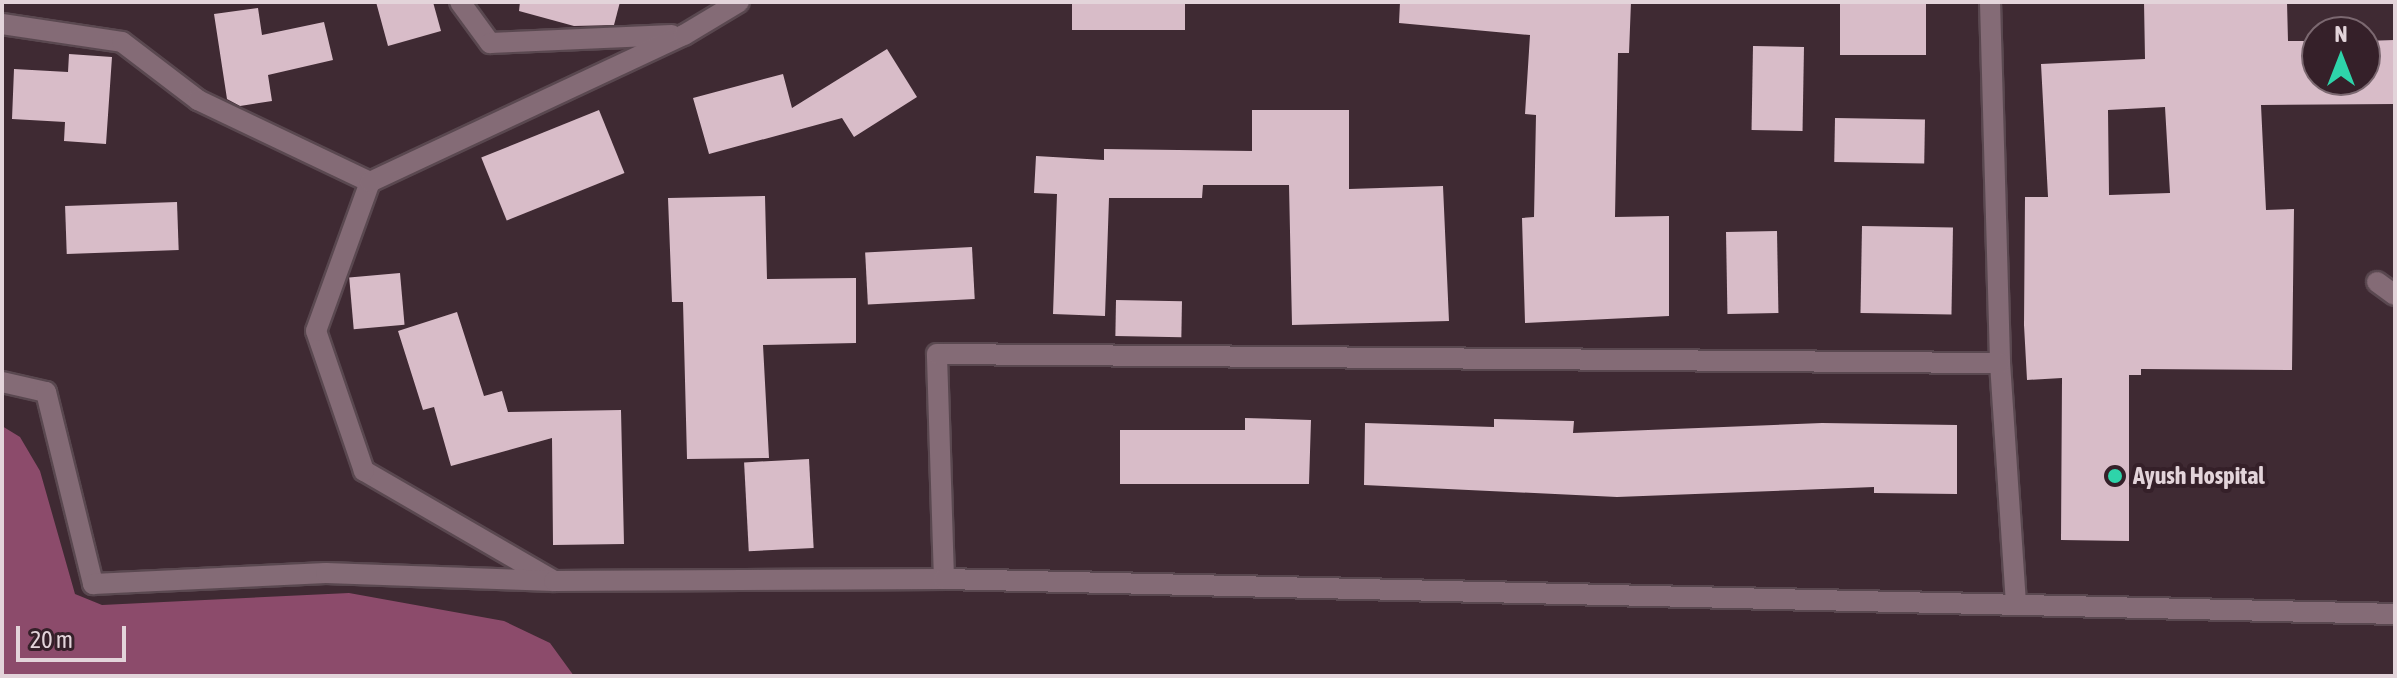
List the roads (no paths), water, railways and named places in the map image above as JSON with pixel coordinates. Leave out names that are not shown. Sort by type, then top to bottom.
[{"type":"street","points":[[460,2],[490,43],[684,35]]},
{"type":"street","points":[[554,581],[364,471],[316,331],[370,182],[684,35],[739,2]]},
{"type":"street","points":[[1990,2],[2000,363],[2016,603]]},
{"type":"street","points":[[2,24],[122,42],[198,100],[370,182]]},
{"type":"street","points":[[2377,282],[2395,295]]},
{"type":"street","points":[[944,579],[937,354],[2000,363]]},
{"type":"street","points":[[2,382],[46,392],[93,584],[326,573],[554,581],[944,579],[2395,614]]},
{"type":"place","name":"Ayush Hospital","points":[[2115,476]]}]
